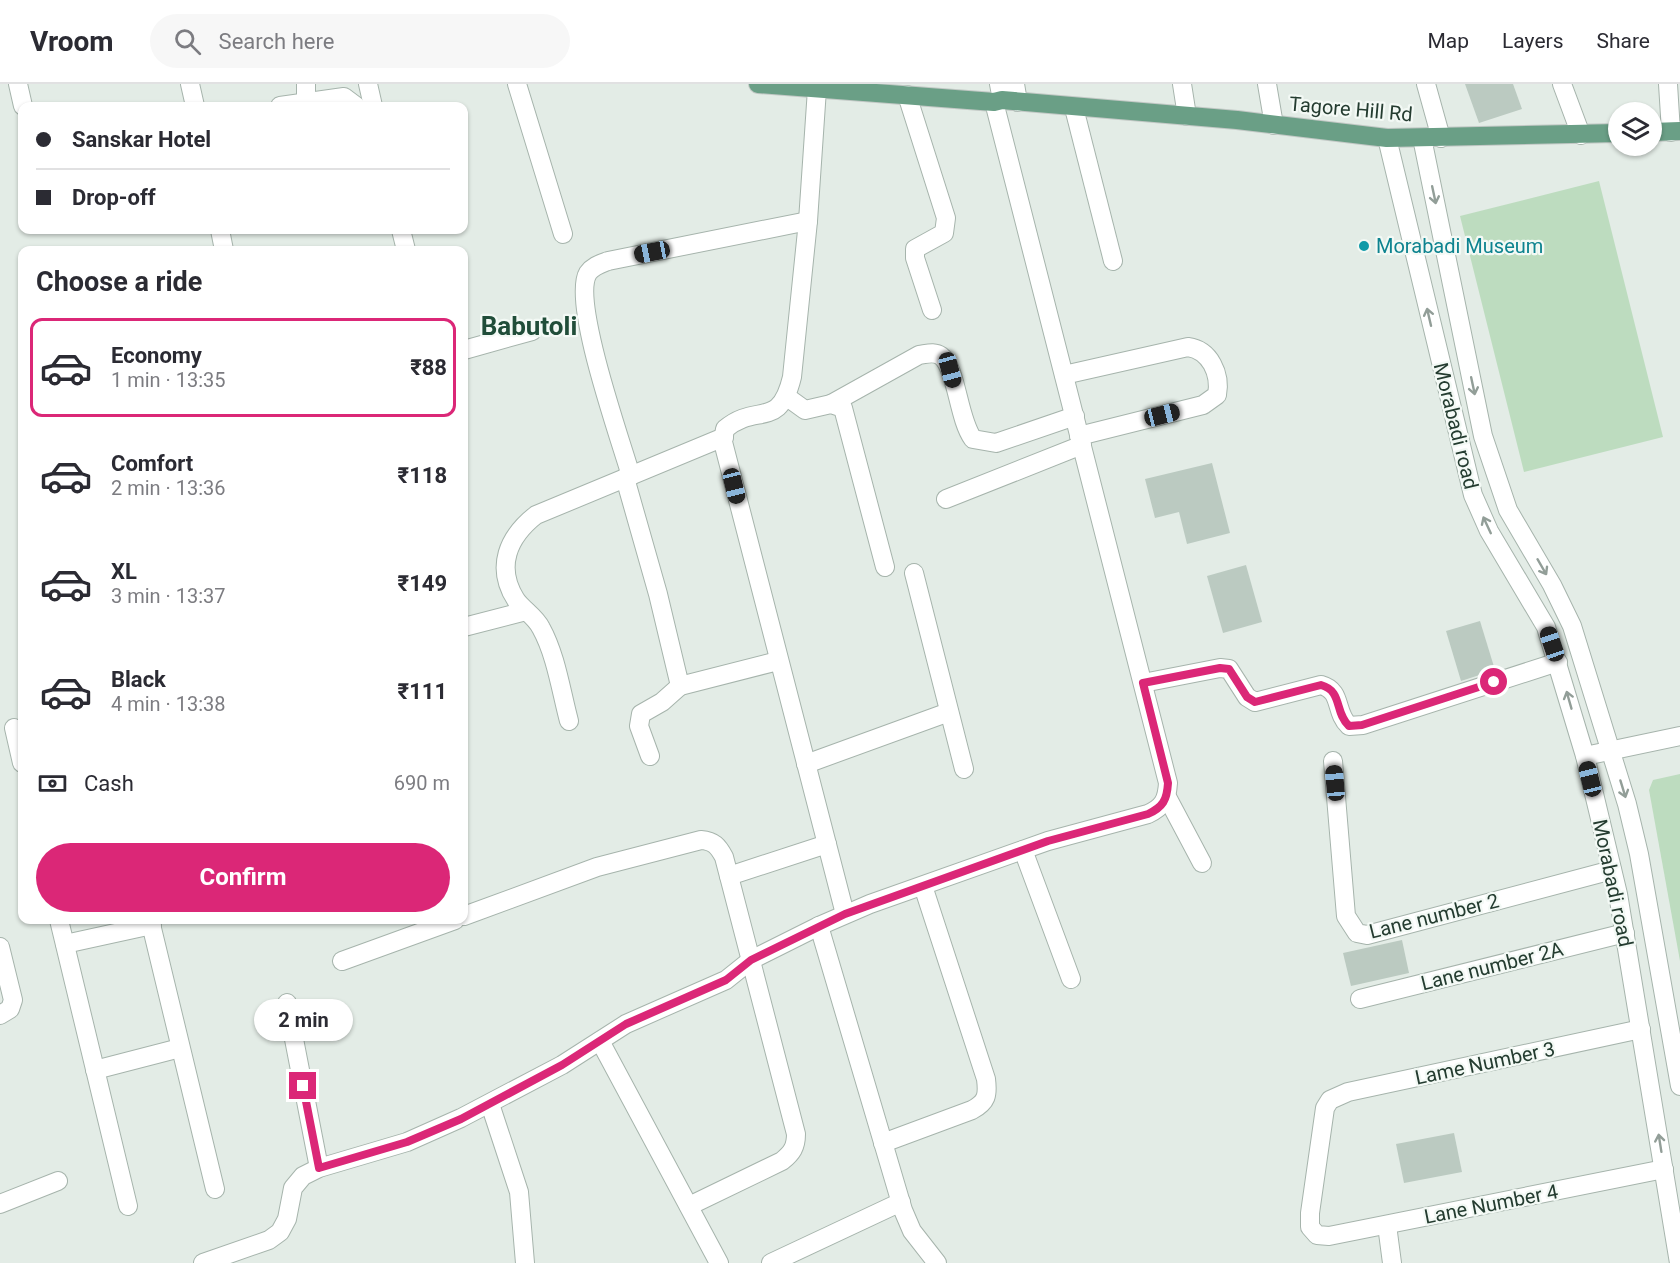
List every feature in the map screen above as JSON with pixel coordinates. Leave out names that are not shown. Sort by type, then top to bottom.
[{"type":"main road","name":"Tagore Hill Rd","points":[[758,84],[907,95],[1005,94],[1074,108],[1187,116],[1387,138],[1608,134]]},
{"type":"street","points":[[18,84],[22,102]]},
{"type":"street","points":[[190,84],[194,102]]},
{"type":"street","points":[[306,84],[306,102]]},
{"type":"street","points":[[368,84],[372,102]]},
{"type":"street","points":[[517,84],[563,234]]},
{"type":"street","points":[[1182,84],[1187,116]]},
{"type":"street","points":[[1267,84],[1274,125]]},
{"type":"street","name":"Morabadi road","points":[[1426,84],[1431,138],[1486,446],[1508,510],[1552,585],[1572,626],[1611,752],[1639,854],[1680,1086]]},
{"type":"street","points":[[1562,84],[1581,135]]},
{"type":"street","points":[[1668,84],[1676,132]]},
{"type":"street","points":[[817,89],[808,221],[792,377],[787,397],[773,411],[736,420],[725,429],[724,437],[778,661],[845,914]]},
{"type":"street","points":[[202,1263],[208,1259],[269,1240],[280,1232],[287,1219],[293,1188],[303,1176],[319,1168],[407,1142],[490,1104],[626,1024],[726,980],[751,960],[819,926],[845,914],[1023,850],[1148,814],[1160,808],[1167,797],[1168,783],[1064,375],[1005,94]]},
{"type":"street","points":[[907,95],[946,218],[944,233],[915,249],[915,258],[932,310]]},
{"type":"street","points":[[317,102],[344,97],[351,102]]},
{"type":"street","points":[[1074,108],[1113,261]]},
{"type":"street","name":"Morabadi road","points":[[1387,138],[1473,495],[1489,531],[1546,627],[1584,756],[1625,933],[1679,1263]]},
{"type":"street","points":[[680,686],[589,330],[585,285],[587,274],[595,266],[608,261],[808,221]]},
{"type":"street","points":[[468,349],[532,331]]},
{"type":"street","points":[[945,499],[1081,441],[1203,405],[1217,395],[1218,387],[1207,354],[1200,348],[1188,347],[1064,375]]},
{"type":"street","points":[[787,397],[805,410],[831,404],[919,355],[933,352],[943,357],[950,370],[966,429],[973,439],[996,443],[1075,417]]},
{"type":"street","points":[[831,404],[843,408],[847,418],[885,567]]},
{"type":"street","points":[[569,722],[546,640],[536,620],[526,611],[508,584],[506,568],[509,546],[519,528],[536,515],[724,437]]},
{"type":"street","points":[[914,573],[964,769]]},
{"type":"street","points":[[468,626],[526,611]]},
{"type":"street","points":[[650,756],[639,726],[641,714],[662,702],[680,686],[778,661]]},
{"type":"street","points":[[1143,683],[1220,668],[1229,669],[1247,697],[1255,702],[1321,685],[1330,687],[1336,694],[1342,719],[1349,726],[1362,725],[1558,662]]},
{"type":"street","points":[[806,764],[949,712]]},
{"type":"street","points":[[12,729],[18,749]]},
{"type":"street","points":[[1584,756],[1680,736]]},
{"type":"street","name":"Lane number 2","points":[[1333,761],[1346,916],[1350,927],[1357,933],[1367,935],[1612,870]]},
{"type":"street","points":[[1167,797],[1202,863]]},
{"type":"street","points":[[468,915],[597,867],[700,840],[710,841],[718,846],[729,876],[751,960],[796,1134],[796,1144],[792,1153],[782,1161],[689,1206]]},
{"type":"street","points":[[729,876],[827,844]]},
{"type":"street","points":[[1023,850],[1071,979]]},
{"type":"street","points":[[883,1143],[972,1110],[982,1104],[988,1094],[986,1079],[923,886]]},
{"type":"street","points":[[60,924],[128,1206]]},
{"type":"street","points":[[65,944],[143,924]]},
{"type":"street","points":[[151,924],[215,1189]]},
{"type":"street","points":[[342,961],[444,924]]},
{"type":"street","points":[[819,926],[901,1202],[912,1231],[937,1263]]},
{"type":"street","name":"Lane number 2A","points":[[1360,999],[1625,933]]},
{"type":"street","points":[[0,947],[13,1000],[10,1009],[0,1015]]},
{"type":"street","points":[[287,1003],[319,1168]]},
{"type":"street","name":"Lame Number 3","points":[[1317,1235],[1310,1227],[1310,1214],[1325,1108],[1330,1100],[1348,1092],[1641,1029]]},
{"type":"street","points":[[600,1041],[719,1263]]},
{"type":"street","points":[[95,1071],[180,1048]]},
{"type":"street","points":[[490,1104],[519,1192],[525,1263]]},
{"type":"street","name":"Lane Number 4","points":[[1317,1235],[1329,1236],[1387,1225],[1664,1169]]},
{"type":"street","points":[[0,1204],[58,1181]]},
{"type":"street","points":[[771,1263],[901,1202]]},
{"type":"street","points":[[1387,1225],[1392,1263]]},
{"type":"green space","points":[[1599,181],[1663,437],[1524,472],[1460,216]]},
{"type":"green space","points":[[1680,774],[1680,961],[1649,790],[1653,780]]},
{"type":"building","points":[[1465,84],[1513,84],[1522,109],[1479,123]]},
{"type":"building","points":[[1212,463],[1230,533],[1187,544],[1179,512],[1155,518],[1145,479]]},
{"type":"building","points":[[1246,565],[1262,622],[1223,633],[1207,576]]},
{"type":"building","points":[[1480,621],[1495,670],[1461,681],[1446,631]]},
{"type":"building","points":[[1402,940],[1409,973],[1351,986],[1343,953]]},
{"type":"building","points":[[1454,1133],[1462,1172],[1404,1183],[1396,1144]]},
{"type":"place","name":"Morabadi Museum","points":[[1364,246]]},
{"type":"district","name":"Babutoli","points":[[529,326]]},
{"type":"route","points":[[303,1086],[319,1168],[407,1142],[490,1104],[562,1065],[626,1024],[726,980],[751,960],[832,920],[870,904],[1048,841],[1148,814],[1160,808],[1167,797],[1168,783],[1143,683],[1220,668],[1229,669],[1236,676],[1247,697],[1255,702],[1321,685],[1330,687],[1336,694],[1342,719],[1349,726],[1362,725],[1494,682]]}]
